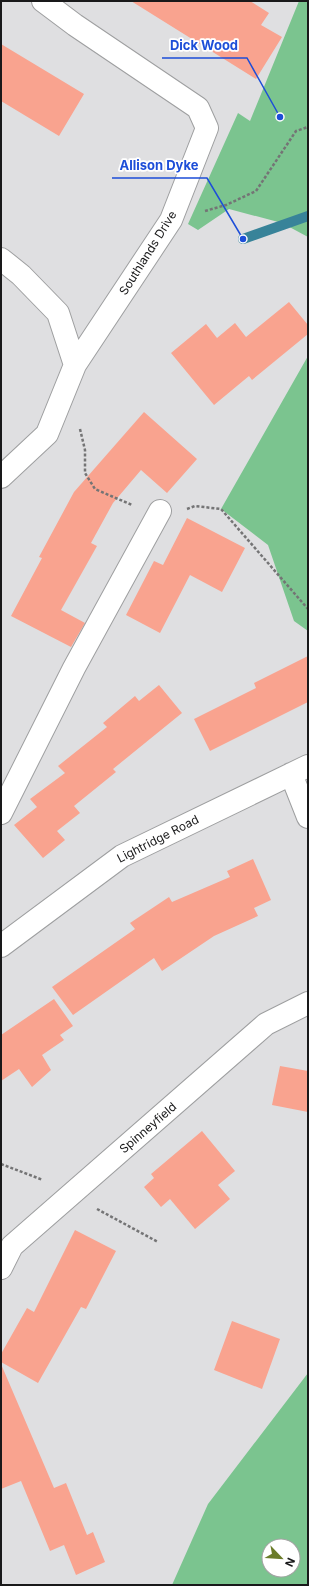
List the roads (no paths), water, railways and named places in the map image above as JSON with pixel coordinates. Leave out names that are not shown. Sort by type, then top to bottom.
[{"type":"street","name":"Southlands Drive","points":[[1,477],[46,434],[75,364],[171,220],[207,128],[198,108],[81,29],[43,1]]},
{"type":"street","points":[[1,259],[21,275],[58,314],[75,364]]},
{"type":"street","points":[[1,813],[74,668],[160,511]]},
{"type":"street","points":[[300,770],[308,817]]},
{"type":"street","name":"Lightridge Road","points":[[1,946],[122,856],[300,770]]},
{"type":"street","name":"Spinneyfield","points":[[1,1268],[12,1246],[266,1024],[308,1003]]},
{"type":"waterway","points":[[243,239],[308,216]]},
{"type":"place","name":"Dick Wood","points":[[280,117]]},
{"type":"place","name":"Allison Dyke","points":[[243,239]]}]
